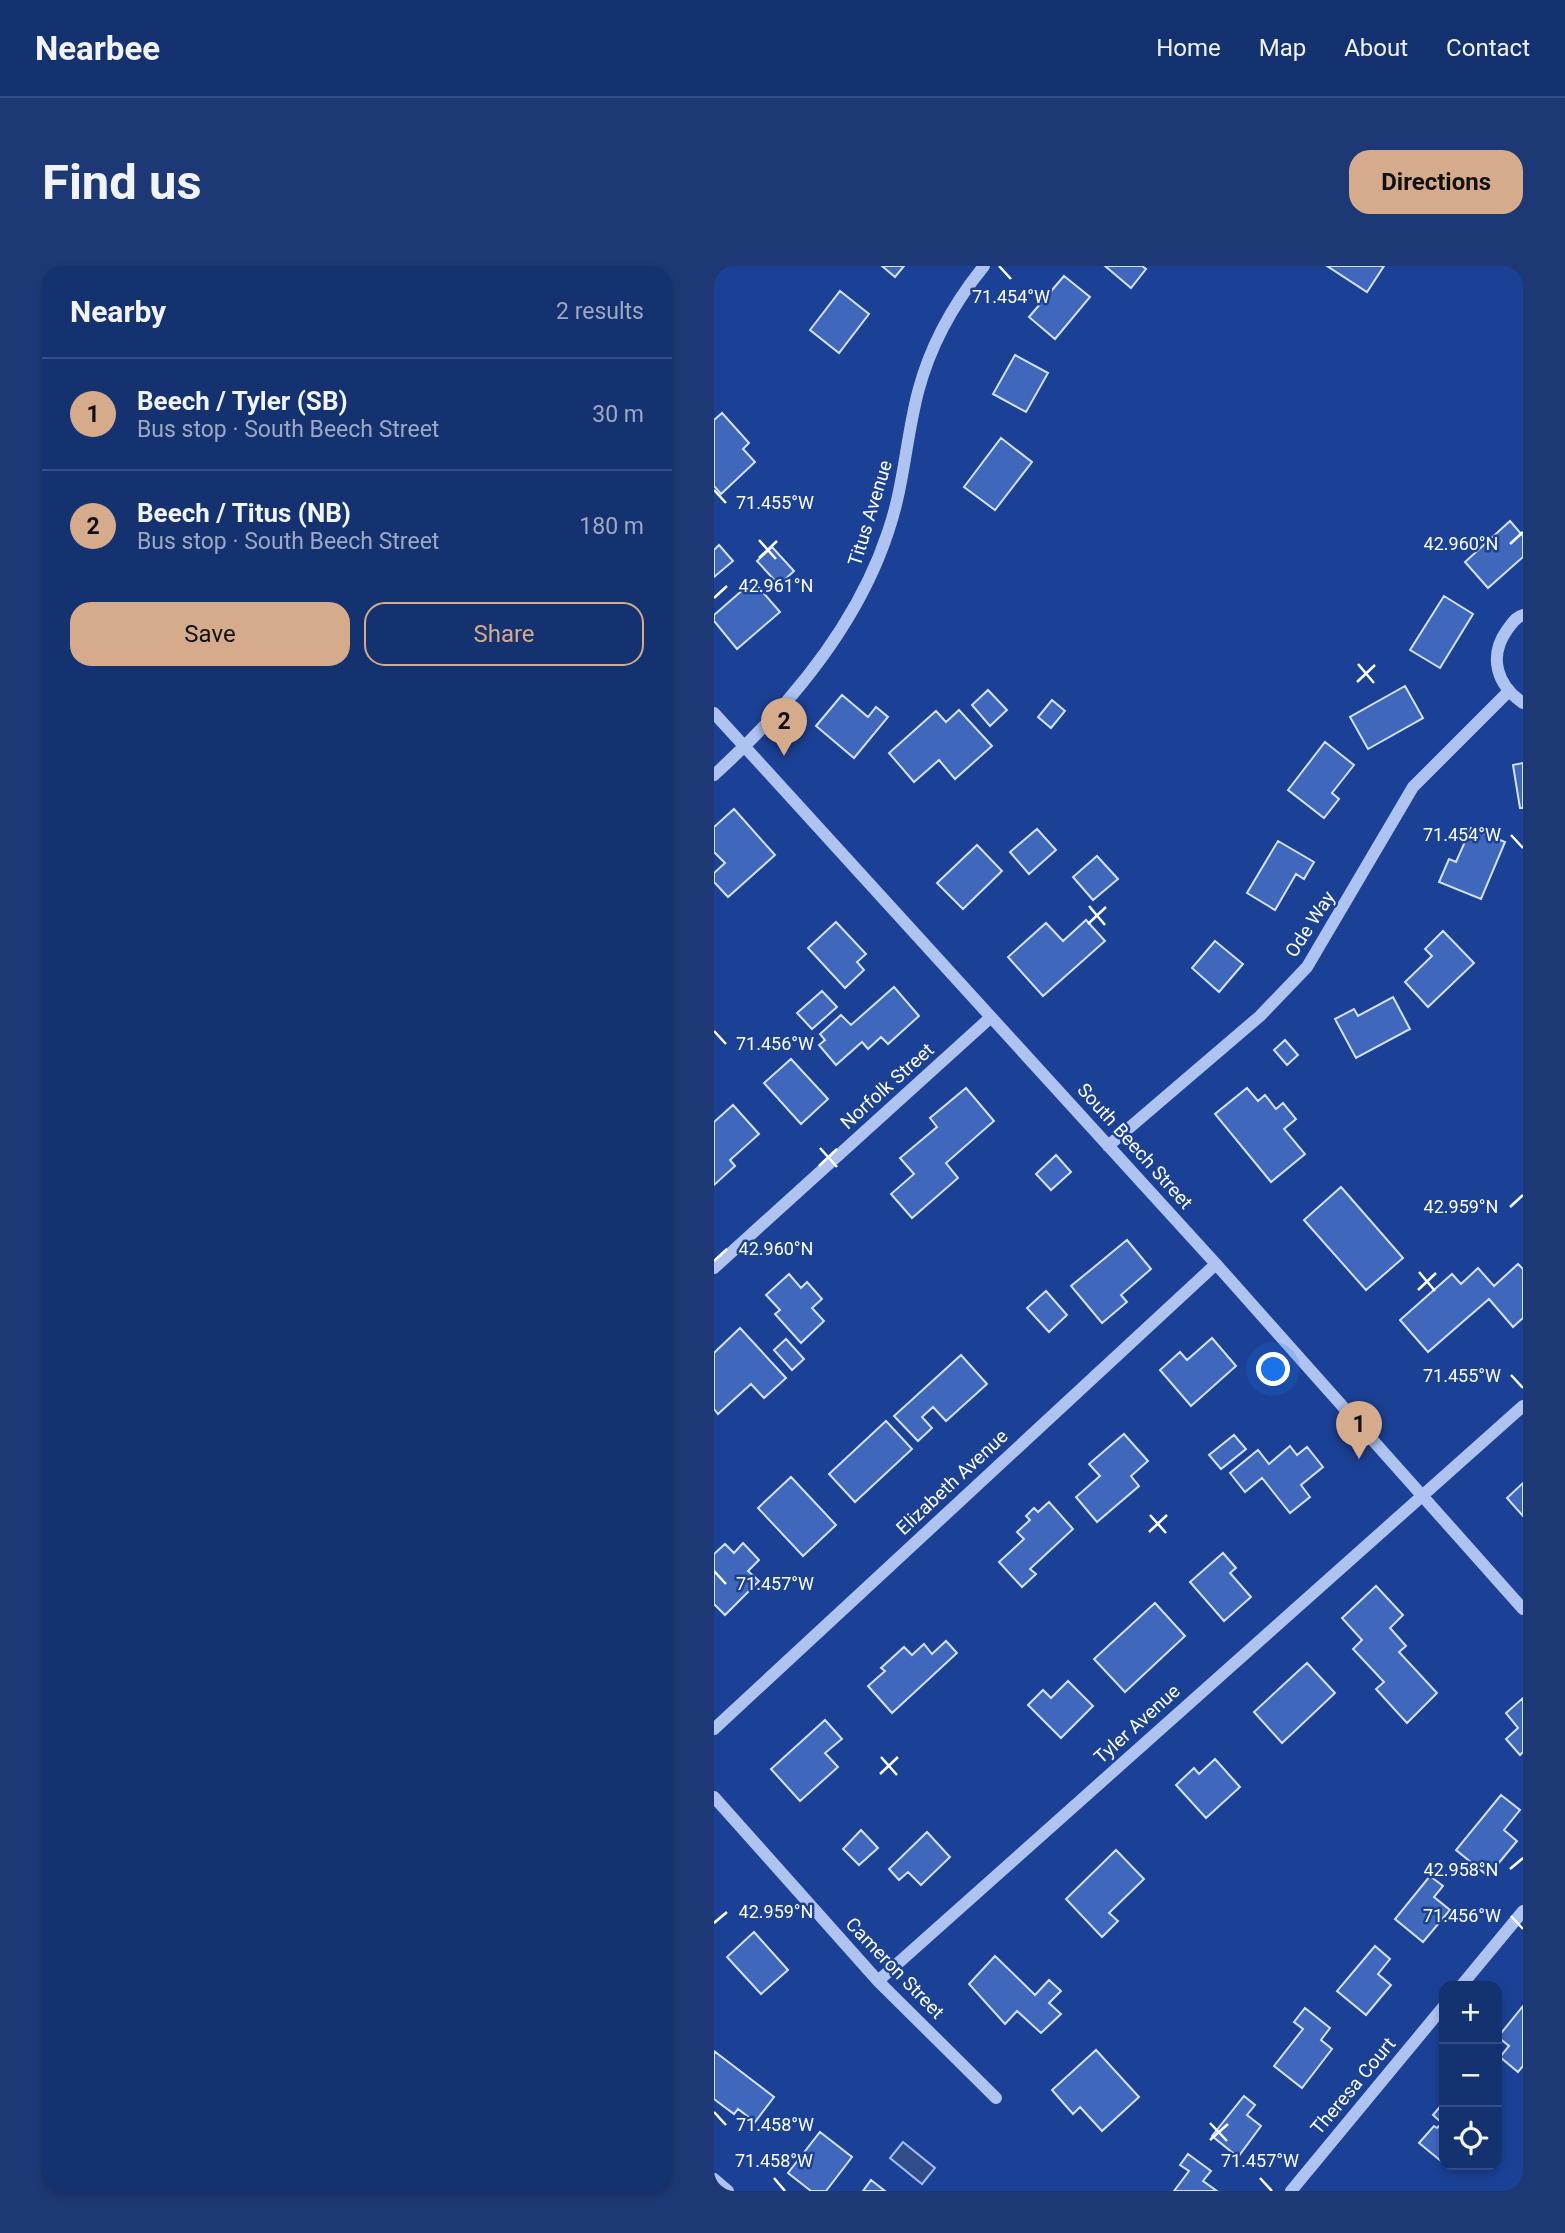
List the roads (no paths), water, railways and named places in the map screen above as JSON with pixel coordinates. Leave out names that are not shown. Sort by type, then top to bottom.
[{"type":"street","name":"Titus Avenue","points":[[714,775],[745,747],[809,672],[850,615],[874,572],[904,474],[918,393],[930,355],[947,320],[984,266]]},
{"type":"street","points":[[1523,615],[1517,617],[1498,643],[1497,670],[1508,692],[1523,703]]},
{"type":"street","name":"Ode Way","points":[[1108,1146],[1260,1016],[1307,967],[1413,787],[1508,692]]},
{"type":"street","name":"South Beech Street","points":[[714,713],[1216,1264],[1523,1609]]},
{"type":"street","name":"Norfolk Street","points":[[714,1268],[991,1017]]},
{"type":"street","name":"Elizabeth Avenue","points":[[714,1729],[1216,1264]]},
{"type":"street","name":"Tyler Avenue","points":[[878,1981],[1523,1406]]},
{"type":"street","name":"Cameron Street","points":[[714,1797],[878,1981],[996,2098]]},
{"type":"street","points":[[1465,1981],[1523,1911]]},
{"type":"street","name":"Theresa Court","points":[[1291,2191],[1439,2012]]},
{"type":"street","points":[[714,2179],[728,2191]]},
{"type":"water","points":[[903,2142],[935,2168],[922,2184],[890,2158]]},
{"type":"place","name":"Beech / Titus (NB)","points":[[784,756]]},
{"type":"place","name":"Beech / Tyler (SB)","points":[[1359,1459]]}]
